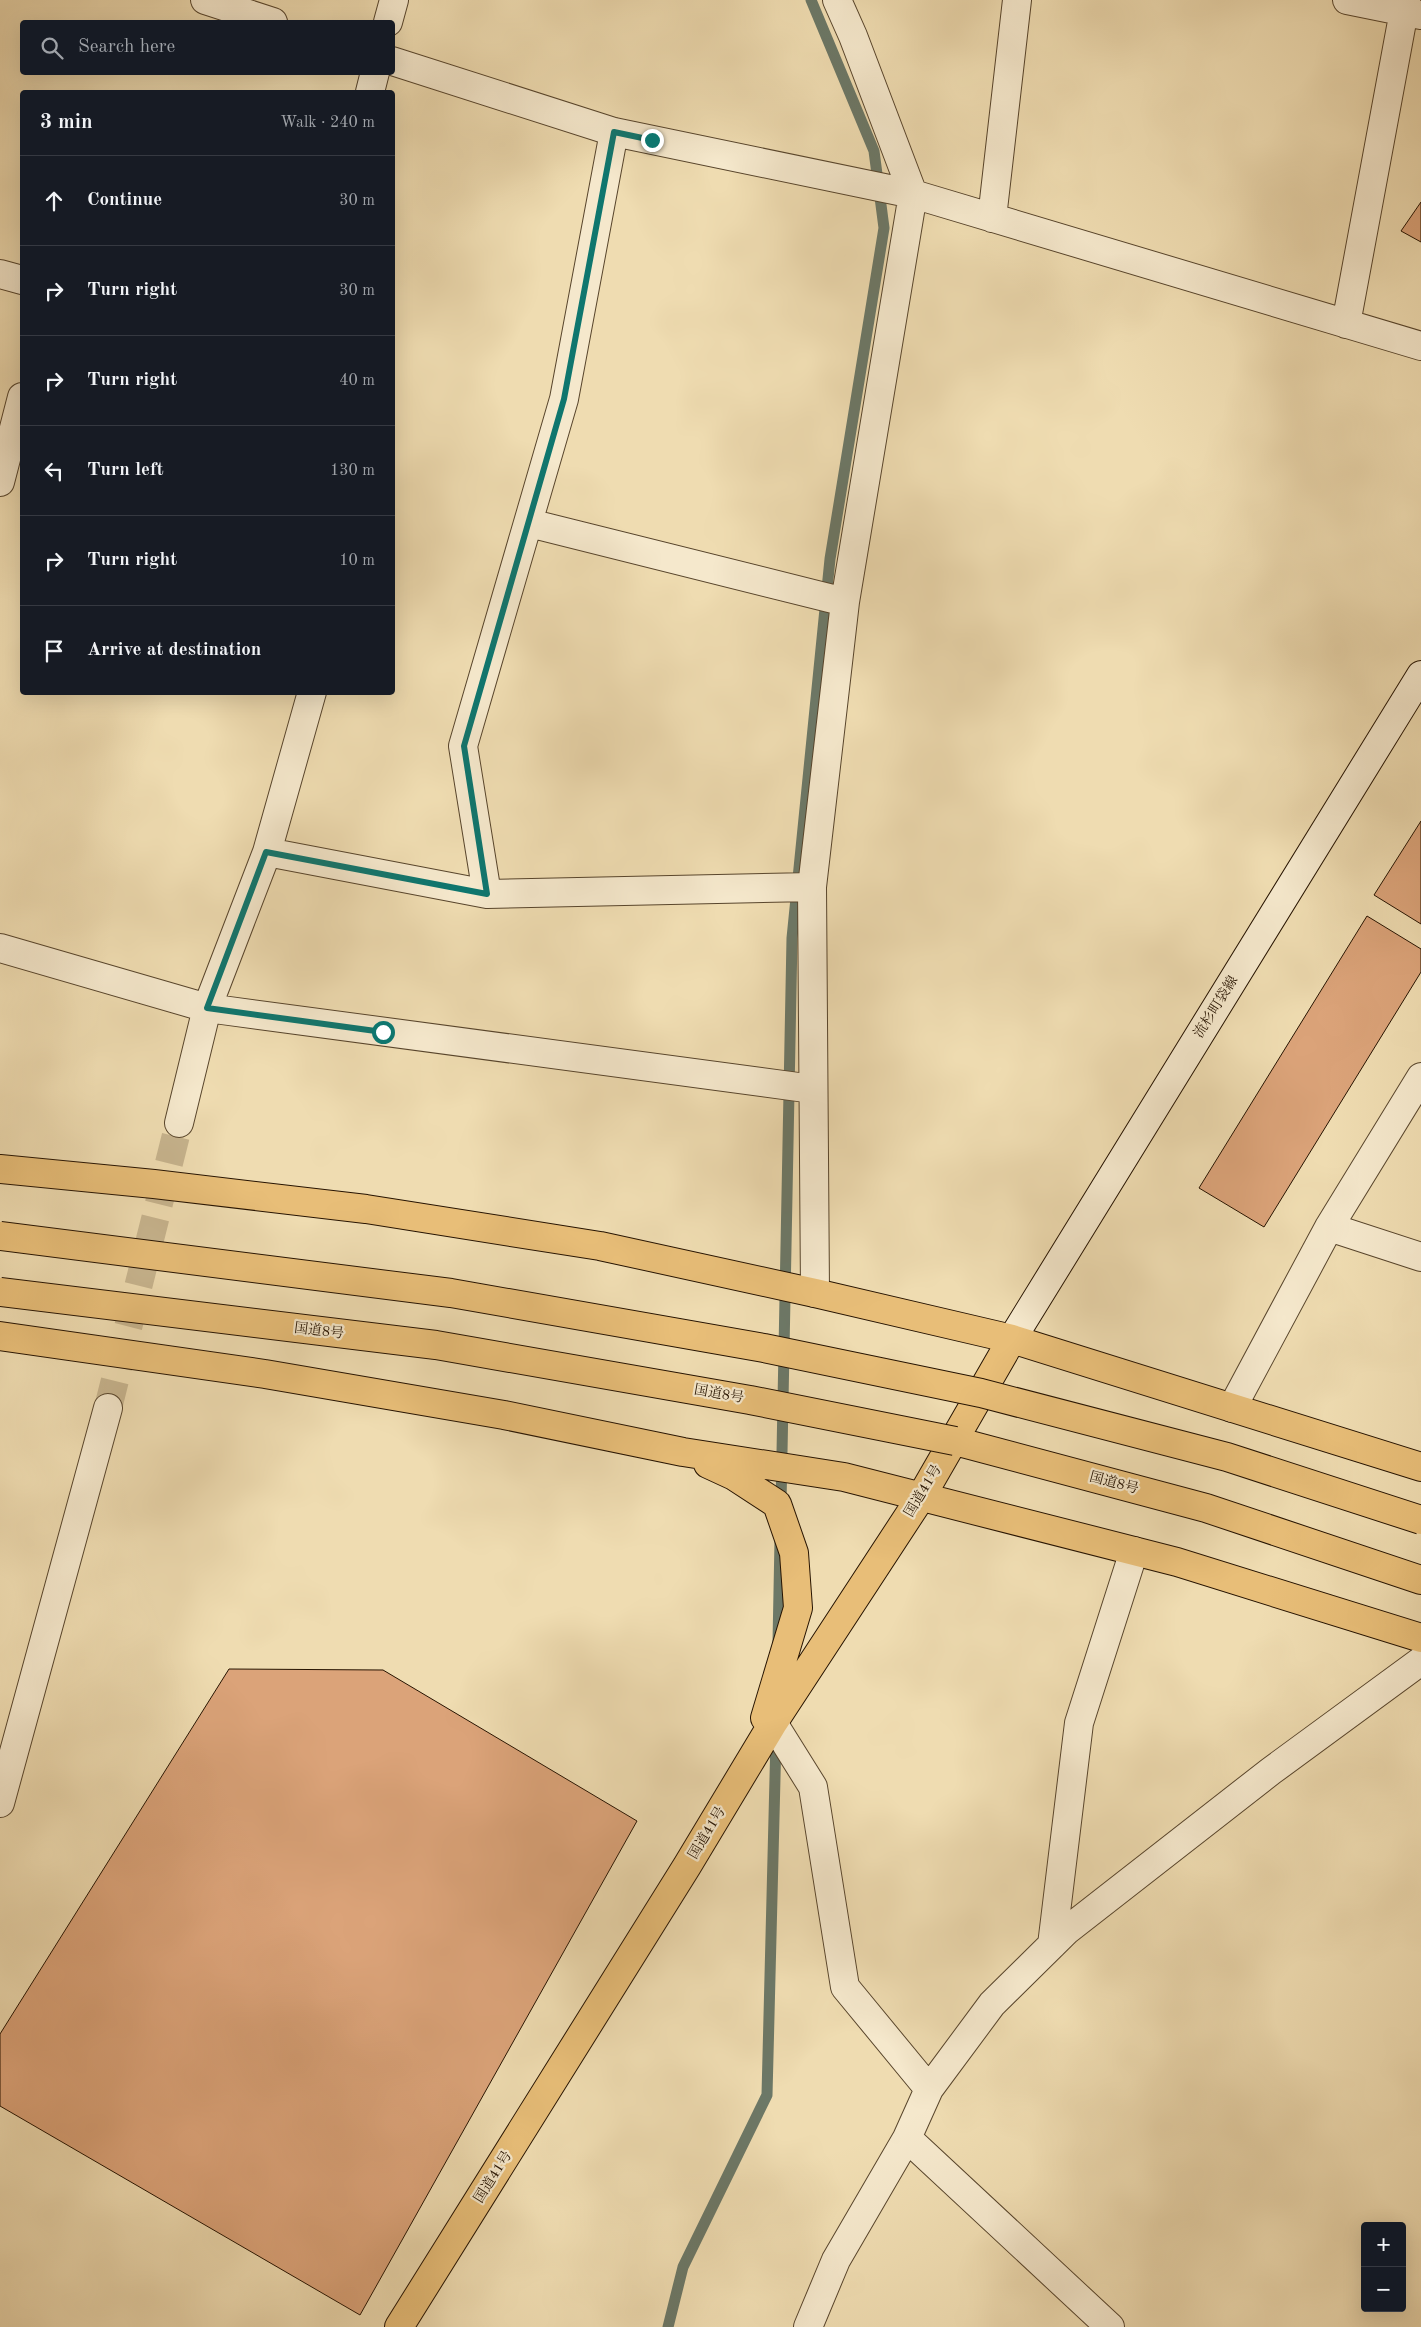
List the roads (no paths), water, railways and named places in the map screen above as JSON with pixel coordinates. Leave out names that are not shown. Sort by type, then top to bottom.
[{"type":"highway","points":[[0,1169],[154,1184],[366,1209],[600,1246],[1012,1339],[1421,1467]]},
{"type":"highway","points":[[0,1236],[451,1293],[764,1348],[980,1393],[1151,1437],[1227,1457],[1421,1520]]},
{"type":"highway","name":"国道8号","points":[[0,1292],[436,1345],[750,1400],[936,1437],[1206,1508],[1421,1580]]},
{"type":"highway","points":[[0,1336],[275,1376],[504,1415],[683,1452],[844,1477],[1177,1562],[1421,1638]]},
{"type":"highway","name":"国道41号","points":[[399,2327],[687,1866],[756,1750],[921,1496],[1012,1339]]},
{"type":"highway","points":[[683,1452],[734,1476],[778,1504],[794,1553],[798,1608],[756,1750]]},
{"type":"street","points":[[205,0],[268,20]]},
{"type":"street","points":[[389,20],[394,0]]},
{"type":"street","points":[[815,1293],[812,886],[845,602],[913,194],[837,0]]},
{"type":"street","points":[[992,218],[1017,0]]},
{"type":"street","points":[[1346,0],[1410,9],[1346,324]]},
{"type":"street","points":[[395,62],[614,132],[913,194],[1421,346]]},
{"type":"street","points":[[370,90],[374,75]]},
{"type":"street","points":[[487,894],[464,746],[564,399],[614,132]]},
{"type":"street","points":[[0,274],[20,279]]},
{"type":"street","points":[[0,482],[20,406]]},
{"type":"street","points":[[528,523],[845,602]]},
{"type":"street","name":"流杉町袋線","points":[[1012,1339],[1421,675]]},
{"type":"street","points":[[179,1123],[207,1008],[266,852],[311,695]]},
{"type":"street","points":[[266,852],[487,894],[812,886]]},
{"type":"street","points":[[0,948],[207,1008],[813,1089]]},
{"type":"street","points":[[1232,1408],[1329,1227],[1421,1078]]},
{"type":"street","points":[[1329,1227],[1421,1257]]},
{"type":"street","points":[[0,1803],[108,1408]]},
{"type":"street","points":[[1052,1944],[1078,1723],[1134,1551]]},
{"type":"street","points":[[808,2327],[836,2260],[907,2138],[929,2089],[992,2004],[1066,1931],[1270,1772],[1421,1661]]},
{"type":"street","points":[[773,1723],[813,1787],[845,1987],[929,2089]]},
{"type":"street","points":[[907,2138],[1110,2327]]},
{"type":"waterway","points":[[781,1504],[792,938],[830,559],[884,228],[874,151],[811,0]]},
{"type":"waterway","points":[[778,1642],[780,1540]]},
{"type":"waterway","points":[[668,2327],[683,2267],[767,2095],[776,1738]]},
{"type":"tunnel","points":[[108,1408],[179,1123]]}]
